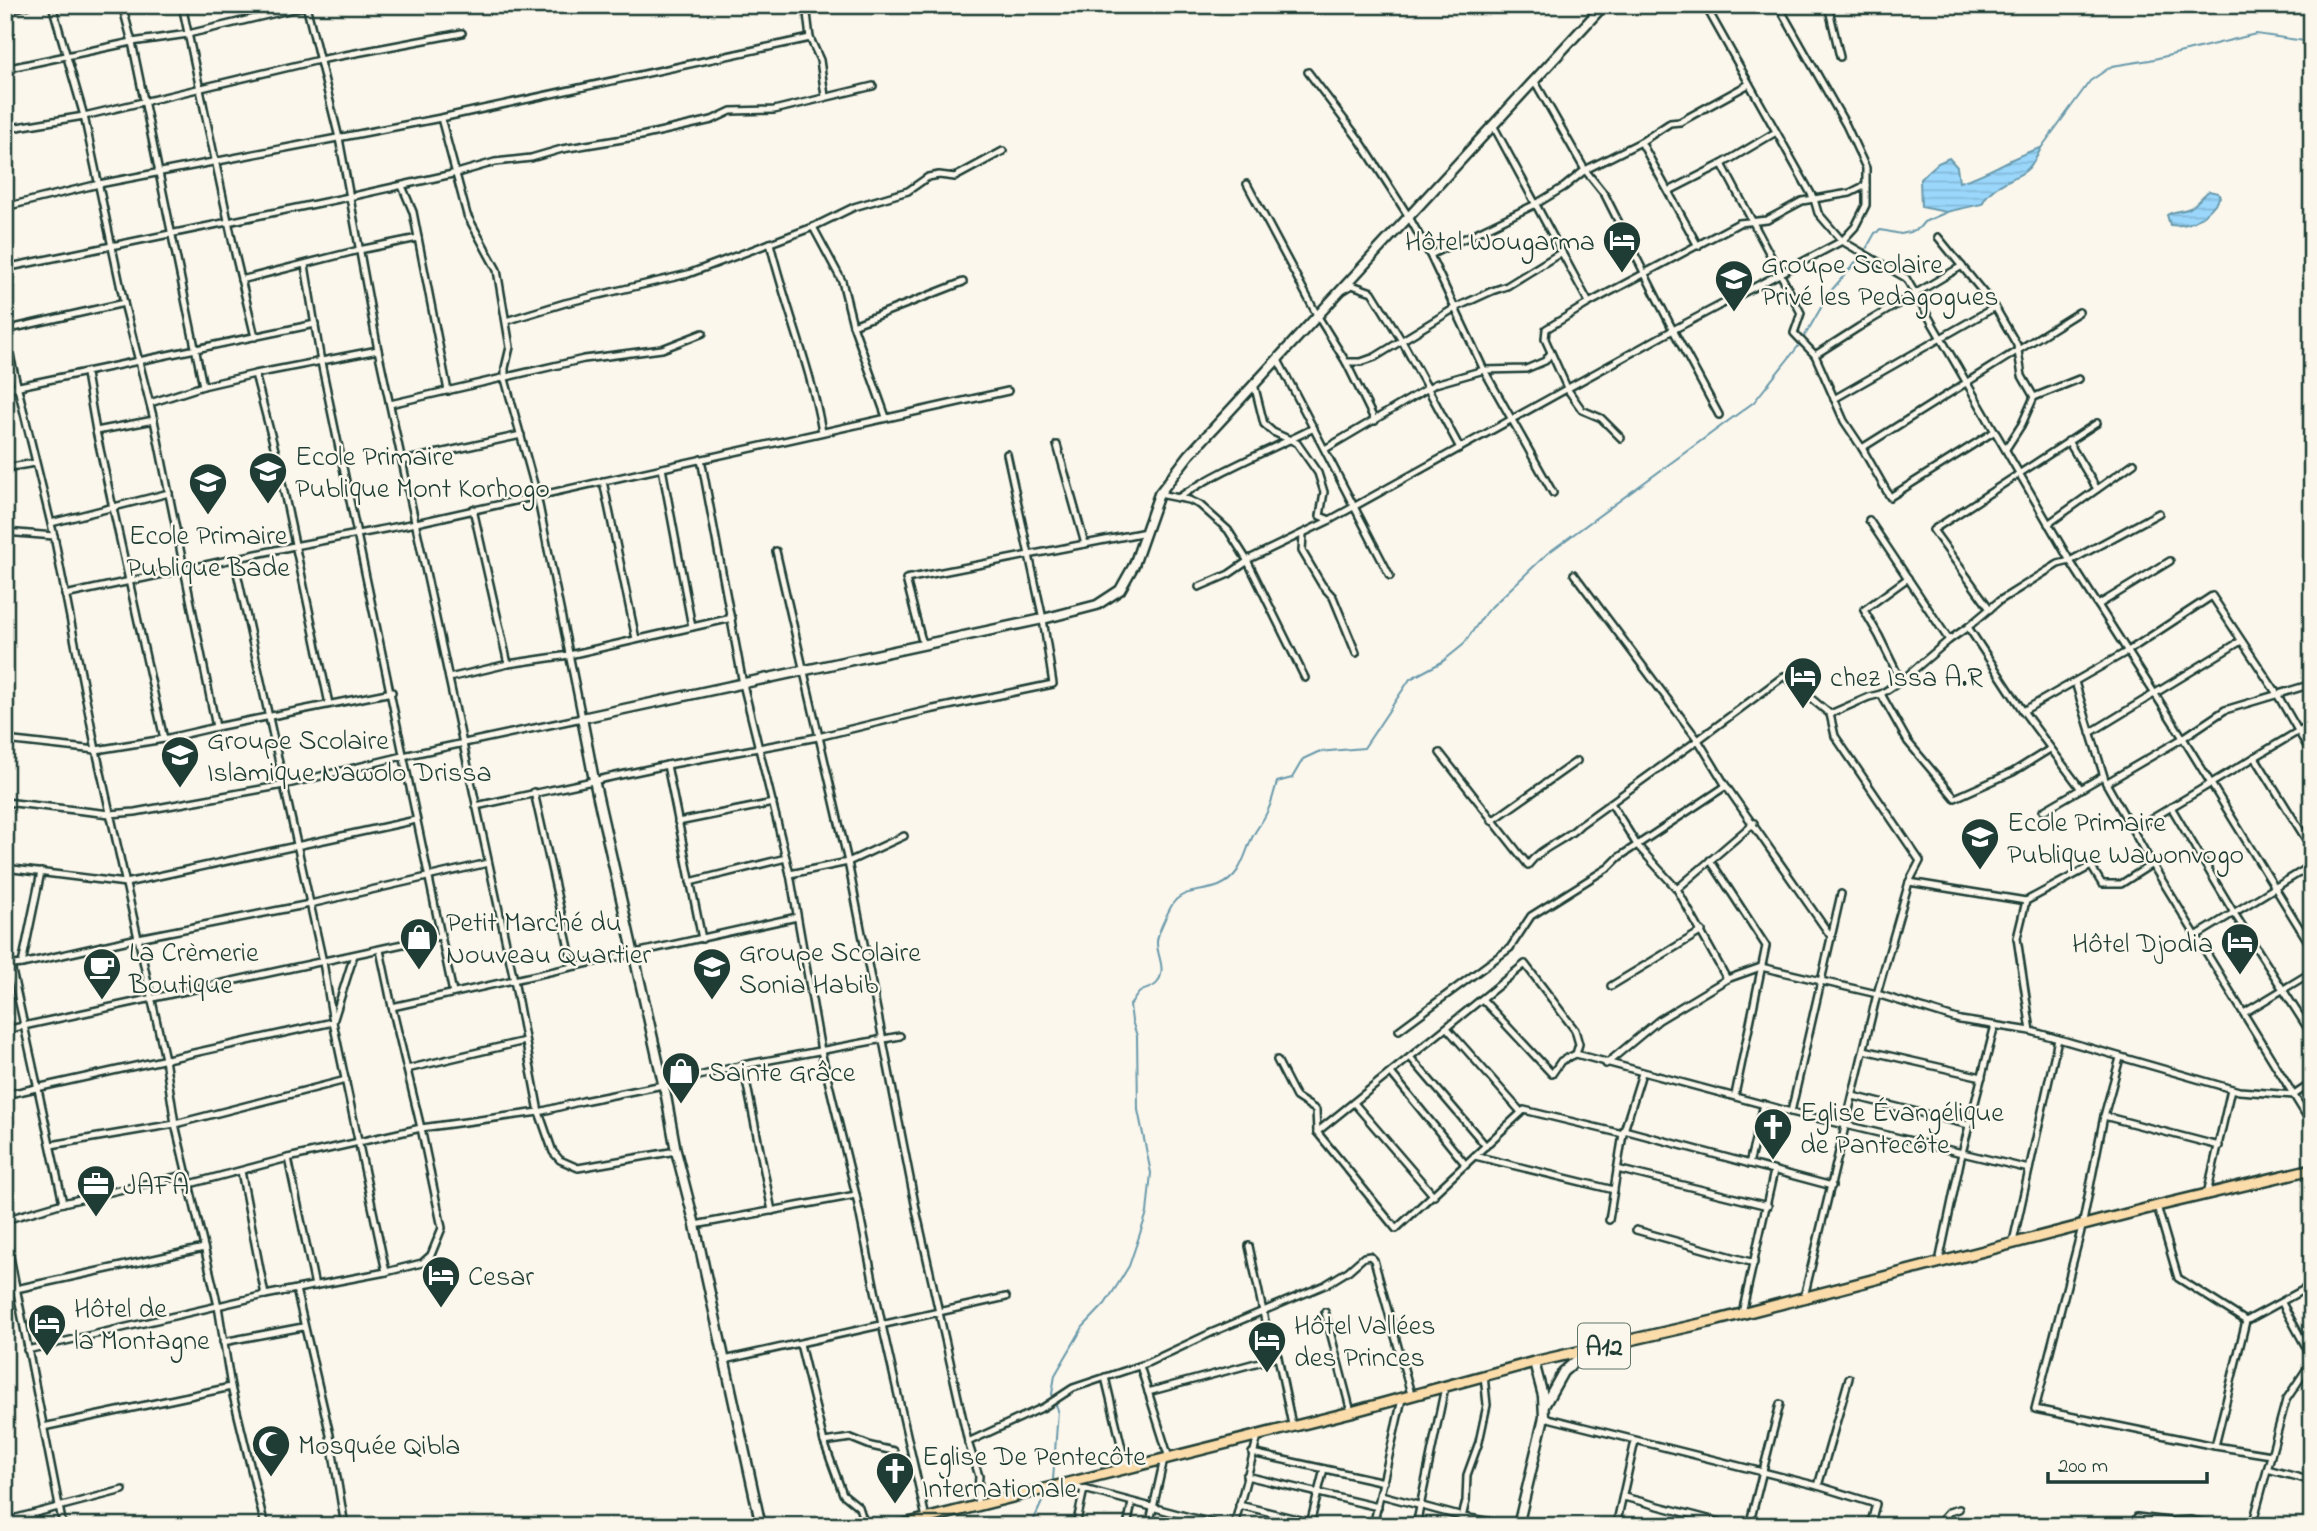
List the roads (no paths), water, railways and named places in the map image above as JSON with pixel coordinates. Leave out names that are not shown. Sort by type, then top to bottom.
[{"type":"main road","name":"A12","points":[[897,1526],[1351,1412],[1534,1362],[1742,1313],[2157,1206],[2312,1170]]},
{"type":"street","points":[[5,11],[29,5]]},
{"type":"street","points":[[52,5],[85,116],[124,303],[154,420],[216,727]]},
{"type":"street","points":[[122,5],[132,42],[202,386]]},
{"type":"street","points":[[182,5],[255,337]]},
{"type":"street","points":[[806,5],[810,38],[820,60],[825,96]]},
{"type":"street","points":[[5,802],[110,814],[135,812],[284,785],[403,756],[1043,619],[1097,605],[1120,590],[1134,565],[1159,494],[1189,455],[1604,5]]},
{"type":"street","points":[[1705,5],[1814,199],[1818,213],[1842,241],[1906,278],[2070,561],[2312,948]]},
{"type":"street","points":[[1199,587],[1228,574],[1247,560],[1331,520],[1673,330],[1842,241],[1855,227],[1866,205],[1866,168],[1846,125],[1778,5]]},
{"type":"street","points":[[1828,5],[1840,57]]},
{"type":"street","points":[[5,69],[132,42],[188,34],[308,6],[339,138],[378,350],[514,979],[539,1112],[553,1152],[560,1160],[578,1168],[676,1151]]},
{"type":"street","points":[[5,129],[85,116],[319,60],[462,33]]},
{"type":"street","points":[[5,207],[99,184],[441,118],[810,38]]},
{"type":"street","points":[[1308,72],[1361,142],[1409,217],[1430,254],[1485,370],[1553,493]]},
{"type":"street","points":[[1534,80],[1585,170],[1605,195],[1719,415]]},
{"type":"street","points":[[1430,254],[1536,204],[1585,170],[1641,142],[1670,123],[1680,121],[1749,84]]},
{"type":"street","points":[[5,268],[402,186],[495,162],[531,158],[562,149],[640,136],[712,120],[731,111],[774,110],[873,86]]},
{"type":"street","points":[[441,118],[467,215],[497,270],[510,347],[505,379],[537,495],[594,780],[761,1526]]},
{"type":"street","points":[[1493,125],[1589,303]]},
{"type":"street","points":[[1669,191],[1776,132]]},
{"type":"street","points":[[1641,142],[1698,246]]},
{"type":"street","points":[[506,321],[565,303],[688,274],[813,227],[854,207],[908,191],[928,177],[955,177],[1003,151]]},
{"type":"street","points":[[1722,164],[1801,313],[1794,333],[1815,355],[1844,421],[1890,497],[1995,430]]},
{"type":"street","points":[[1247,184],[1317,315],[1346,362],[1375,421]]},
{"type":"street","points":[[1621,438],[1601,418],[1582,410],[1568,390],[1550,354],[1545,339],[1546,329],[1739,223],[1767,220],[1802,201],[1850,192],[1866,185]]},
{"type":"street","points":[[402,186],[413,212],[448,391]]},
{"type":"street","points":[[813,227],[842,281],[853,325],[886,417]]},
{"type":"street","points":[[1938,237],[1995,307],[2017,345],[2022,376],[2034,397]]},
{"type":"street","points":[[241,280],[418,238]]},
{"type":"street","points":[[770,243],[817,402],[822,432]]},
{"type":"street","points":[[1346,362],[1368,359],[1455,309],[1492,290],[1507,286],[1562,252]]},
{"type":"street","points":[[305,265],[321,362],[453,993]]},
{"type":"street","points":[[1815,355],[1962,266]]},
{"type":"street","points":[[853,325],[962,282]]},
{"type":"street","points":[[1338,293],[1352,285],[1372,292],[1460,448]]},
{"type":"street","points":[[124,303],[5,333],[54,536],[96,751],[165,1059],[175,1124],[218,1306],[231,1387],[265,1526]]},
{"type":"street","points":[[1834,399],[1995,307]]},
{"type":"street","points":[[1862,448],[2079,312]]},
{"type":"street","points":[[5,389],[315,324]]},
{"type":"street","points":[[390,404],[584,359],[662,349],[703,333]]},
{"type":"street","points":[[150,403],[255,373],[378,350]]},
{"type":"street","points":[[1325,449],[1436,384],[1485,370],[1526,369],[1545,361],[1550,354]]},
{"type":"street","points":[[1277,358],[1390,576]]},
{"type":"street","points":[[255,373],[275,450],[328,704]]},
{"type":"street","points":[[86,374],[96,431],[164,739]]},
{"type":"street","points":[[2006,449],[2022,424],[2034,397],[2079,379]]},
{"type":"street","points":[[1254,383],[1264,424],[1273,432],[1297,443],[1318,473],[1324,492],[1320,516],[1331,520]]},
{"type":"street","points":[[65,595],[416,523],[1008,391]]},
{"type":"street","points":[[96,431],[154,420]]},
{"type":"street","points":[[1990,609],[1933,530],[2097,423]]},
{"type":"street","points":[[1178,498],[1232,466],[1314,428]]},
{"type":"street","points":[[403,461],[521,435]]},
{"type":"street","points":[[2068,441],[2097,489]]},
{"type":"street","points":[[1057,445],[1085,544]]},
{"type":"street","points":[[476,806],[667,765],[818,737],[1053,684],[1043,619],[1007,454]]},
{"type":"street","points":[[701,459],[743,684],[761,748],[790,874],[821,1051],[856,1195],[882,1325],[926,1518]]},
{"type":"street","points":[[5,468],[35,463]]},
{"type":"street","points":[[2048,524],[2134,463]]},
{"type":"street","points":[[662,468],[692,627]]},
{"type":"street","points":[[603,481],[636,639]]},
{"type":"street","points":[[51,523],[169,493]]},
{"type":"street","points":[[1159,494],[1200,505],[1228,530],[1247,560],[1305,678]]},
{"type":"street","points":[[473,509],[508,664]]},
{"type":"street","points":[[1830,714],[1869,697],[1881,695],[1990,609],[2058,564],[2070,561],[2159,513]]},
{"type":"street","points":[[1869,520],[1949,640]]},
{"type":"street","points":[[5,532],[54,536]]},
{"type":"street","points":[[923,645],[906,579],[1146,532]]},
{"type":"street","points":[[1303,534],[1303,551],[1322,585],[1334,597],[1356,653]]},
{"type":"street","points":[[776,551],[848,862],[939,1312],[968,1442],[979,1476],[977,1505]]},
{"type":"street","points":[[234,559],[323,962],[333,1022],[386,1272]]},
{"type":"street","points":[[2098,605],[2170,561]]},
{"type":"street","points":[[1574,574],[1698,740],[1726,786],[1832,938]]},
{"type":"street","points":[[1901,681],[1864,610],[1908,578]]},
{"type":"street","points":[[2023,711],[2128,651],[2212,596],[2277,694],[2312,755]]},
{"type":"street","points":[[449,678],[732,618]]},
{"type":"street","points":[[1968,627],[2023,711],[2081,789]]},
{"type":"street","points":[[2090,733],[2241,641]]},
{"type":"street","points":[[1440,753],[1528,865],[1542,850],[1569,836],[1580,825],[1784,676],[1830,714],[1835,736],[1920,861],[1909,882],[1877,994],[1804,1297]]},
{"type":"street","points":[[2075,682],[2106,783],[2152,864],[2312,1125]]},
{"type":"street","points":[[2106,783],[2225,710],[2312,684]]},
{"type":"street","points":[[5,740],[96,751],[392,692]]},
{"type":"street","points":[[1881,695],[1908,742],[1955,798],[2013,772],[2050,749]]},
{"type":"street","points":[[2133,830],[2312,723]]},
{"type":"street","points":[[2255,757],[2312,849]]},
{"type":"street","points":[[1492,821],[1577,761]]},
{"type":"street","points":[[667,765],[702,939]]},
{"type":"street","points":[[2043,811],[2103,776]]},
{"type":"street","points":[[1399,1030],[1510,948],[1531,916],[1609,867],[1619,857],[1726,786]]},
{"type":"street","points":[[534,792],[573,966]]},
{"type":"street","points":[[678,822],[774,803]]},
{"type":"street","points":[[1611,803],[1637,845],[1677,889],[1727,979]]},
{"type":"street","points":[[2171,807],[2234,913],[2312,1035]]},
{"type":"street","points":[[5,868],[126,883],[416,820]]},
{"type":"street","points":[[1677,889],[1754,823]]},
{"type":"street","points":[[790,874],[848,862],[904,836]]},
{"type":"street","points":[[690,881],[786,858]]},
{"type":"street","points":[[1710,860],[1766,946],[1735,1095]]},
{"type":"street","points":[[63,1203],[8,966],[310,904],[488,863]]},
{"type":"street","points":[[1909,882],[2025,901],[2091,866],[2102,884],[2121,884],[2152,864]]},
{"type":"street","points":[[2196,936],[2312,865]]},
{"type":"street","points":[[22,964],[41,872]]},
{"type":"street","points":[[1791,1112],[1841,894]]},
{"type":"street","points":[[2025,901],[2017,938],[2031,1031]]},
{"type":"street","points":[[392,1007],[797,917]]},
{"type":"street","points":[[1611,986],[1702,931]]},
{"type":"street","points":[[5,1030],[440,936]]},
{"type":"street","points":[[27,1350],[265,1295],[386,1272],[422,1262],[431,1255],[442,1228],[380,950]]},
{"type":"street","points":[[333,1022],[354,955]]},
{"type":"street","points":[[1317,1132],[1525,964],[1575,1030],[1579,1044],[1576,1054]]},
{"type":"street","points":[[1606,1064],[1659,1020],[1727,979],[1761,967],[1877,994],[1960,1020],[2031,1031],[2231,1090],[2294,1094],[2312,1083]]},
{"type":"street","points":[[2244,1013],[2312,972]]},
{"type":"street","points":[[1482,999],[1552,1074],[1561,1061],[1576,1054],[1791,1112],[2029,1169]]},
{"type":"street","points":[[5,1095],[333,1022]]},
{"type":"street","points":[[1939,1262],[1962,1153],[1995,1025]]},
{"type":"street","points":[[1447,1028],[1521,1112]]},
{"type":"street","points":[[190,1184],[288,1158],[421,1128],[539,1112],[743,1065],[900,1036]]},
{"type":"street","points":[[2012,1245],[2058,1039]]},
{"type":"street","points":[[407,1069],[525,1041]]},
{"type":"street","points":[[1864,1050],[1982,1077]]},
{"type":"street","points":[[1410,1057],[1486,1146]]},
{"type":"street","points":[[2120,1058],[2104,1116],[2082,1227],[2035,1409],[2271,1455]]},
{"type":"street","points":[[1276,1060],[1297,1097],[1316,1110],[1317,1132],[1396,1229],[1524,1110],[1624,1132],[1832,1186]]},
{"type":"street","points":[[743,1065],[772,1211]]},
{"type":"street","points":[[1391,1073],[1466,1165]]},
{"type":"street","points":[[1609,1220],[1624,1132],[1642,1073]]},
{"type":"street","points":[[51,1145],[175,1124],[346,1080]]},
{"type":"street","points":[[2207,1194],[2231,1090]]},
{"type":"street","points":[[1853,1096],[1969,1125]]},
{"type":"street","points":[[1354,1102],[1434,1196]]},
{"type":"street","points":[[1749,1164],[1764,1104]]},
{"type":"street","points":[[2104,1116],[2218,1146]]},
{"type":"street","points":[[1475,1156],[1614,1190]]},
{"type":"street","points":[[288,1158],[314,1286]]},
{"type":"street","points":[[1617,1169],[1768,1206]]},
{"type":"street","points":[[241,1171],[265,1295]]},
{"type":"street","points":[[1742,1313],[1774,1171]]},
{"type":"street","points":[[5,1220],[63,1203],[187,1174]]},
{"type":"street","points":[[695,1225],[856,1195]]},
{"type":"street","points":[[2157,1206],[2178,1278],[2246,1321]]},
{"type":"street","points":[[1636,1230],[1754,1263]]},
{"type":"street","points":[[5,1231],[62,1526]]},
{"type":"street","points":[[1248,1246],[1265,1310],[1265,1321],[1278,1357],[1292,1425]]},
{"type":"street","points":[[16,1289],[204,1248]]},
{"type":"street","points":[[968,1442],[1044,1407],[1073,1388],[1140,1366],[1325,1285],[1349,1271],[1364,1257],[1370,1256],[1377,1270],[1407,1396],[1373,1526]]},
{"type":"street","points":[[2215,1446],[2246,1321],[2312,1285]]},
{"type":"street","points":[[296,1289],[330,1435],[345,1526]]},
{"type":"street","points":[[724,1360],[1006,1297]]},
{"type":"street","points":[[2252,1526],[2286,1400],[2312,1359],[2282,1303]]},
{"type":"street","points":[[1325,1312],[1351,1412]]},
{"type":"street","points":[[223,1342],[303,1327]]},
{"type":"street","points":[[800,1344],[824,1442],[843,1494],[859,1507],[865,1526]]},
{"type":"street","points":[[1381,1495],[1463,1517],[1516,1526],[1544,1412],[1563,1371],[1590,1349]]},
{"type":"street","points":[[1148,1392],[1278,1357]]},
{"type":"street","points":[[1534,1362],[1541,1385],[1544,1412]]},
{"type":"street","points":[[1140,1366],[1167,1458],[1149,1526]]},
{"type":"street","points":[[1460,1526],[1467,1475],[1479,1442],[1487,1405],[1484,1375]]},
{"type":"street","points":[[1105,1377],[1127,1469]]},
{"type":"street","points":[[1818,1486],[1849,1378]]},
{"type":"street","points":[[43,1427],[231,1387]]},
{"type":"street","points":[[1416,1526],[1445,1387]]},
{"type":"street","points":[[1749,1526],[1780,1404]]},
{"type":"street","points":[[1544,1412],[1635,1441],[1763,1471],[1876,1504],[1870,1526]]},
{"type":"street","points":[[1234,1526],[1259,1433]]},
{"type":"street","points":[[824,1442],[851,1438],[894,1451]]},
{"type":"street","points":[[1616,1526],[1635,1441]]},
{"type":"street","points":[[1252,1453],[1384,1482]]},
{"type":"street","points":[[1310,1524],[1324,1469]]},
{"type":"street","points":[[2267,1469],[2312,1481]]},
{"type":"street","points":[[1246,1476],[1378,1507]]},
{"type":"street","points":[[1066,1484],[1223,1526]]},
{"type":"street","points":[[1076,1526],[1084,1489]]},
{"type":"street","points":[[5,1521],[123,1490]]},
{"type":"street","points":[[1624,1497],[1735,1526]]},
{"type":"street","points":[[1127,1526],[1132,1503]]},
{"type":"street","points":[[1239,1505],[1326,1526]]},
{"type":"street","points":[[1942,1526],[1942,1520],[1959,1508]]},
{"type":"street","points":[[2134,1526],[2137,1517],[2169,1521],[2190,1520],[2220,1526]]},
{"type":"street","points":[[1192,1526],[1194,1518]]},
{"type":"water","points":[[2041,148],[2027,170],[1995,189],[1982,204],[1946,212],[1921,207],[1920,179],[1938,163],[1949,158],[1957,167],[1959,182]]},
{"type":"water","points":[[2209,191],[2218,193],[2220,197],[2205,215],[2185,224],[2170,225],[2167,215],[2190,208]]},
{"type":"waterway","points":[[2041,148],[2090,81],[2112,66],[2150,60],[2256,34],[2312,42]]},
{"type":"waterway","points":[[1865,251],[1875,233],[1881,230],[1901,234],[1910,232],[1924,222],[1947,212]]},
{"type":"waterway","points":[[1803,339],[1830,292],[1862,255]]},
{"type":"waterway","points":[[1050,1484],[1053,1480],[1058,1410],[1052,1394],[1055,1375],[1083,1327],[1105,1304],[1129,1266],[1147,1213],[1151,1173],[1138,1110],[1137,1036],[1130,1005],[1139,993],[1158,982],[1162,971],[1157,941],[1174,902],[1183,895],[1219,886],[1232,878],[1269,809],[1277,782],[1292,778],[1303,759],[1318,752],[1364,748],[1410,679],[1442,662],[1463,645],[1486,612],[1548,553],[1754,402],[1800,344]]},
{"type":"waterway","points":[[1031,1526],[1046,1493]]},
{"type":"place","name":"Hôtel Wougarma","points":[[1622,274]]},
{"type":"place","name":"Groupe Scolaire Privé les Pedagogues","points":[[1734,313]]},
{"type":"place","name":"Ecole Primaire Publique Mont Korhogo","points":[[268,505]]},
{"type":"place","name":"Ecole Primaire Publique Bade","points":[[208,516]]},
{"type":"place","name":"chez Issa A.R","points":[[1803,710]]},
{"type":"place","name":"Groupe Scolaire Islamique Nawolo Drissa","points":[[180,789]]},
{"type":"place","name":"Ecole Primaire Publique Wawonvogo","points":[[1980,871]]},
{"type":"place","name":"Petit Marché du Nouveau Quartier","points":[[419,971]]},
{"type":"place","name":"Hôtel Djodia","points":[[2240,976]]},
{"type":"place","name":"La Crèmerie Boutique","points":[[102,1001]]},
{"type":"place","name":"Groupe Scolaire Sonia Habib","points":[[712,1001]]},
{"type":"place","name":"Sainte Grâce","points":[[681,1105]]},
{"type":"place","name":"Eglise Évangélique de Pantecôte","points":[[1773,1161]]},
{"type":"place","name":"JAFA","points":[[96,1218]]},
{"type":"place","name":"Cesar","points":[[441,1309]]},
{"type":"place","name":"Hôtel de la Montagne","points":[[47,1357]]},
{"type":"place","name":"Hôtel Vallées des Princes","points":[[1267,1374]]},
{"type":"place","name":"Mosquée Qibla","points":[[271,1478]]},
{"type":"place","name":"Eglise De Pentecôte Internationale","points":[[895,1505]]}]
